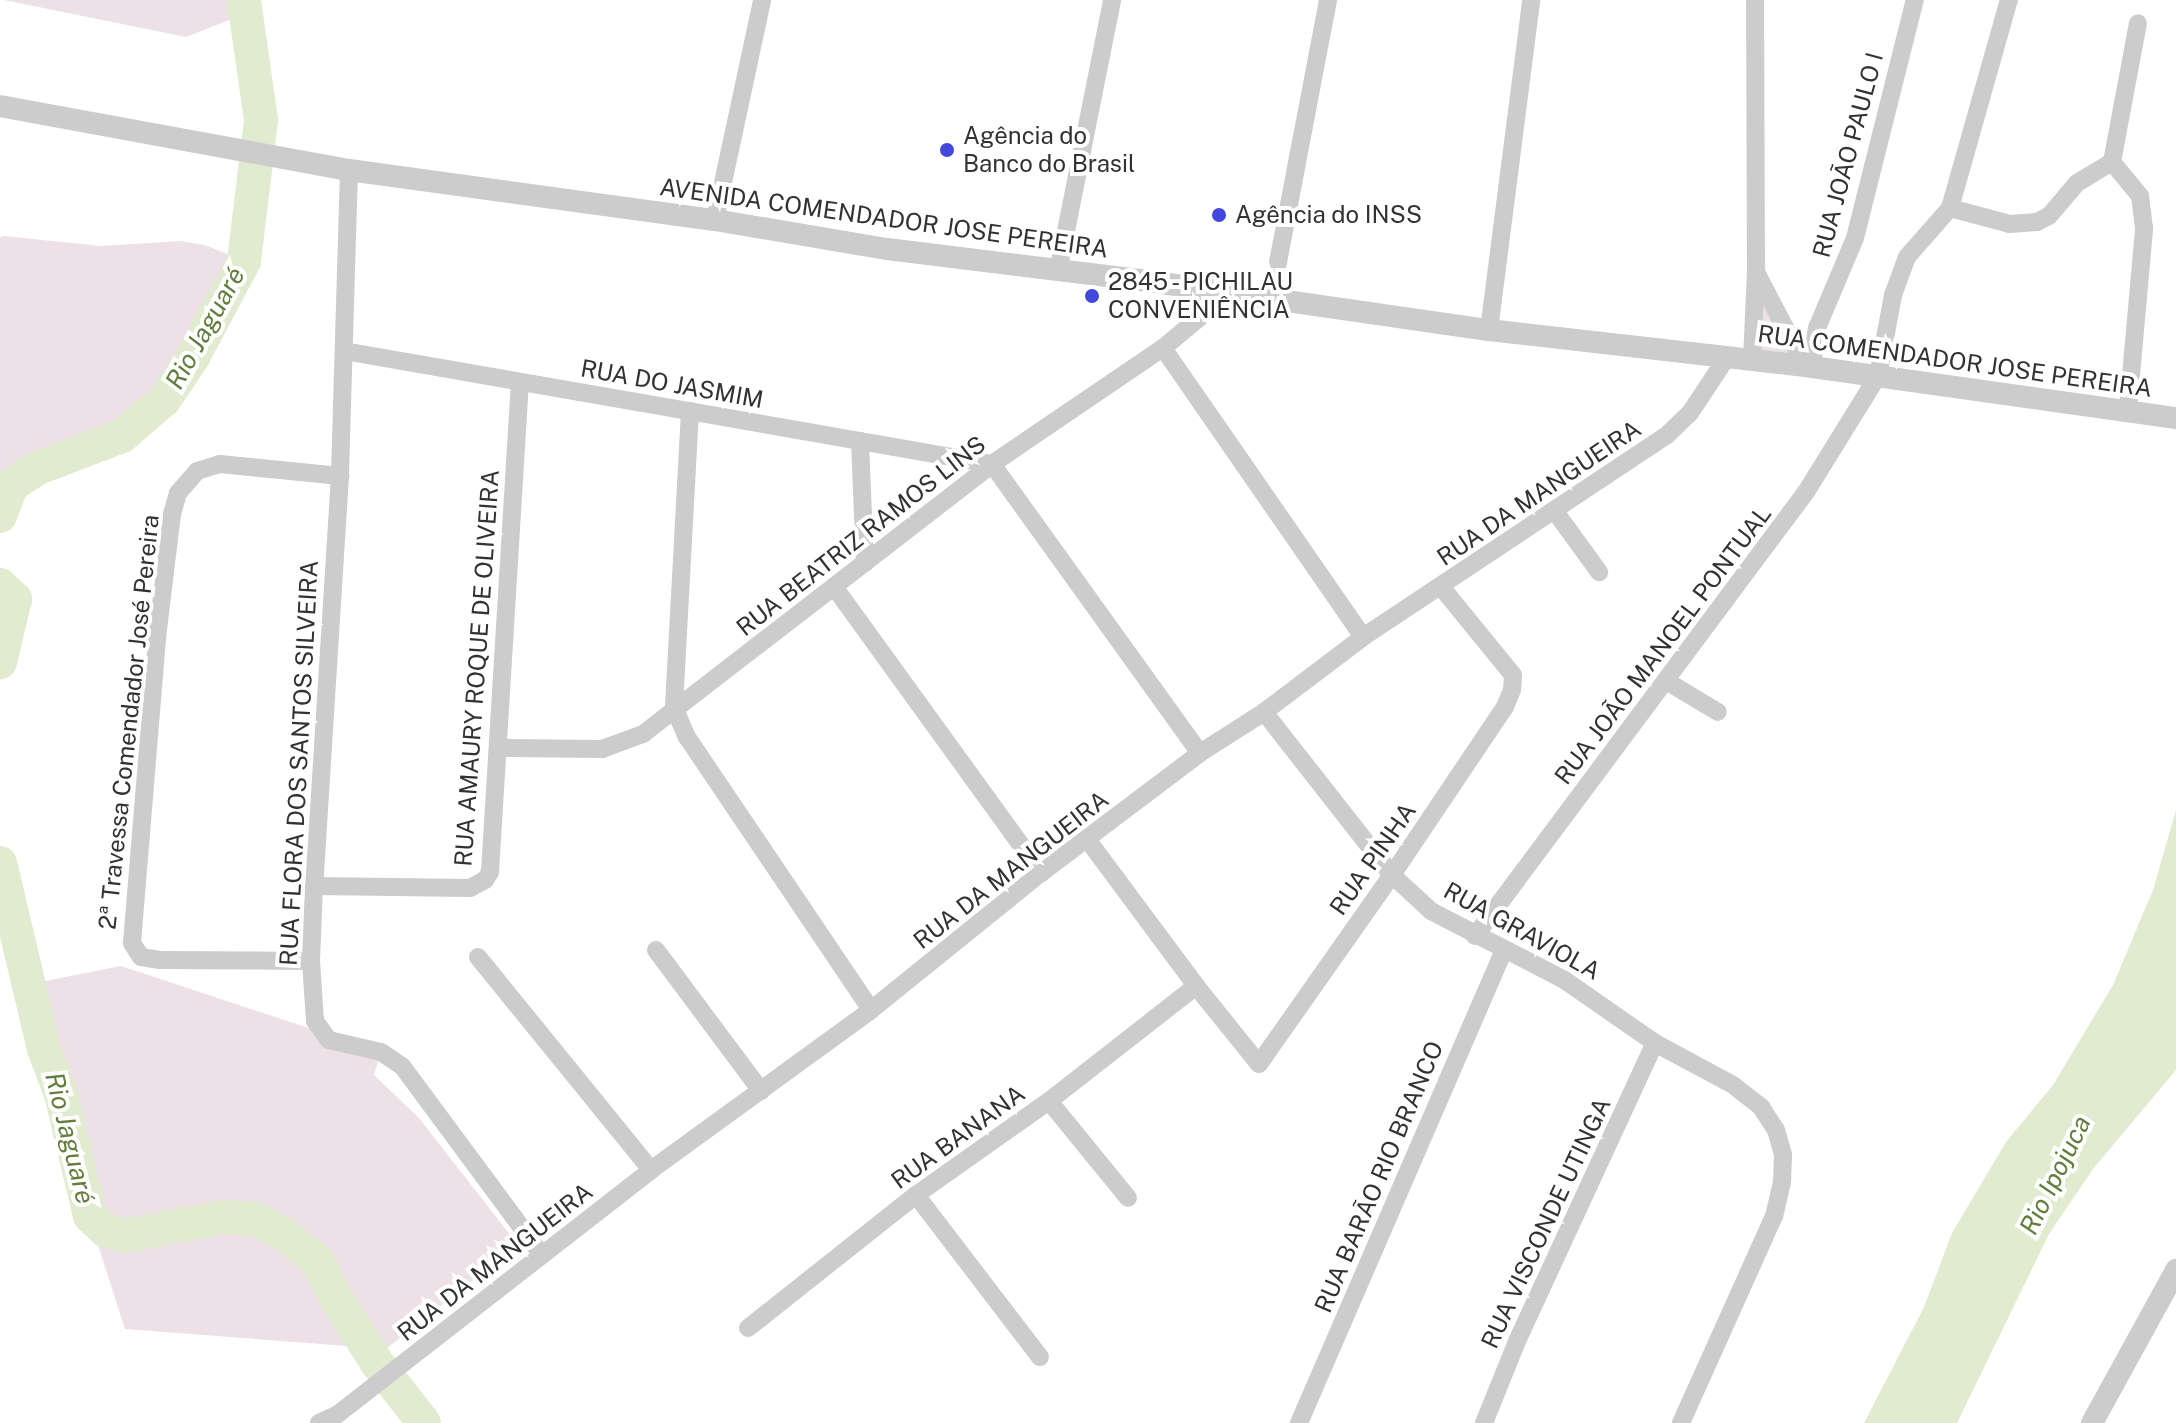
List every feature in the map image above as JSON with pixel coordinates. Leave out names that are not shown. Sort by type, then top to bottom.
[{"type":"street","points":[[715,220],[762,0]]},
{"type":"street","points":[[1058,271],[1112,0]]},
{"type":"street","points":[[1271,299],[1328,0]]},
{"type":"street","points":[[1489,330],[1531,0]]},
{"type":"street","points":[[1752,359],[1756,271],[1755,0]]},
{"type":"street","name":"RUA JOÃO PAULO I","points":[[1808,367],[1817,328],[1855,238],[1915,0]]},
{"type":"street","points":[[1878,376],[1899,274],[1917,242],[1950,208],[2009,0]]},
{"type":"street","points":[[1950,208],[2010,224],[2037,222],[2049,216],[2077,183],[2112,162],[2138,23]]},
{"type":"street","name":"AVENIDA COMENDADOR JOSE PEREIRA","points":[[0,106],[349,170],[715,220],[887,249],[1489,330],[1727,357]]},
{"type":"street","points":[[2112,162],[2140,196],[2144,228],[2128,409]]},
{"type":"street","name":"RUA FLORA DOS SANTOS SILVEIRA","points":[[349,170],[340,476],[311,961],[315,1021],[322,1035],[338,1043],[381,1052],[402,1066],[541,1254]]},
{"type":"street","points":[[1756,271],[1808,367]]},
{"type":"street","name":"RUA BEATRIZ RAMOS LINS","points":[[500,748],[602,749],[643,734],[992,464],[1163,348],[1229,293]]},
{"type":"street","points":[[1163,348],[1363,637]]},
{"type":"street","name":"RUA DO JASMIM","points":[[344,351],[992,464]]},
{"type":"street","name":"RUA COMENDADOR JOSE PEREIRA","points":[[1727,357],[2128,409],[2176,418]]},
{"type":"street","name":"RUA DA MANGUEIRA","points":[[319,1423],[338,1414],[651,1170],[871,1010],[1041,873],[1200,753],[1264,712],[1363,637],[1442,588],[1667,435],[1690,413],[1727,357]]},
{"type":"street","name":"RUA JOÃO MANOEL PONTUAL","points":[[1475,936],[1668,682],[1806,492],[1878,376]]},
{"type":"street","name":"RUA AMAURY ROQUE DE OLIVEIRA","points":[[314,886],[428,889],[479,885],[490,872],[500,748],[520,382]]},
{"type":"street","points":[[690,411],[674,707],[687,737],[871,1010]]},
{"type":"street","points":[[860,441],[865,563]]},
{"type":"street","name":"2ª Travessa Comendador José Pereira","points":[[311,961],[160,960],[141,957],[132,943],[156,653],[172,514],[178,493],[197,471],[220,464],[340,476]]},
{"type":"street","points":[[992,464],[1200,753]]},
{"type":"street","points":[[1554,510],[1599,572]]},
{"type":"street","points":[[835,588],[1041,873]]},
{"type":"street","name":"RUA PINHA","points":[[1196,986],[1259,1064],[1505,707],[1512,690],[1513,675],[1442,588]]},
{"type":"street","points":[[1668,682],[1718,712]]},
{"type":"street","name":"RUA GRAVIOLA","points":[[1264,712],[1392,875],[1431,911],[1604,1004],[1655,1043],[1733,1085],[1761,1107],[1776,1130],[1783,1155],[1782,1182],[1774,1216],[1681,1423]]},
{"type":"street","points":[[1087,839],[1196,986]]},
{"type":"street","points":[[656,950],[761,1091]]},
{"type":"street","name":"RUA BARÃO RIO BRANCO","points":[[1299,1423],[1504,950]]},
{"type":"street","points":[[478,957],[651,1170]]},
{"type":"street","name":"RUA BANANA","points":[[748,1328],[916,1195],[1049,1101],[1196,986]]},
{"type":"street","name":"RUA VISCONDE UTINGA","points":[[1484,1423],[1518,1339],[1655,1043]]},
{"type":"street","points":[[1049,1101],[1128,1198]]},
{"type":"street","points":[[916,1195],[1040,1357]]},
{"type":"street","points":[[2092,1423],[2176,1270]]},
{"type":"shaded area","points":[[4,0],[258,0],[257,9],[186,37]]},
{"type":"shaded area","points":[[0,237],[101,246],[180,241],[205,245],[244,261],[193,357],[164,400],[122,436],[38,468],[12,485],[0,516]]},
{"type":"shaded area","points":[[1760,291],[1795,360],[1743,353]]},
{"type":"shaded area","points":[[121,966],[381,1052],[374,1075],[419,1118],[518,1245],[386,1349],[125,1329],[15,987]]},
{"type":"water","name":"Rio Ipojuca","points":[[2176,810],[2176,1070],[2093,1169],[2049,1234],[1957,1423],[1864,1423],[1924,1307],[1952,1233],[2006,1142],[2053,1085],[2113,985],[2153,890]]},
{"type":"waterway","name":"Rio Jaguaré","points":[[0,516],[12,485],[38,468],[122,436],[164,400],[193,357],[244,261],[261,120],[244,0]]},
{"type":"waterway","name":"Rio Jaguaré","points":[[0,585],[15,599],[0,662]]},
{"type":"waterway","name":"Rio Jaguaré","points":[[0,863],[44,1049],[61,1094],[90,1216],[106,1231],[126,1236],[224,1217],[256,1219],[285,1235],[318,1262],[334,1295],[377,1363],[424,1423]]},
{"type":"place","name":"Agência do Banco do Brasil","points":[[947,150]]},
{"type":"place","name":"Agência do INSS","points":[[1219,215]]},
{"type":"place","name":"2845 - PICHILAU CONVENIÊNCIA","points":[[1092,296]]}]
